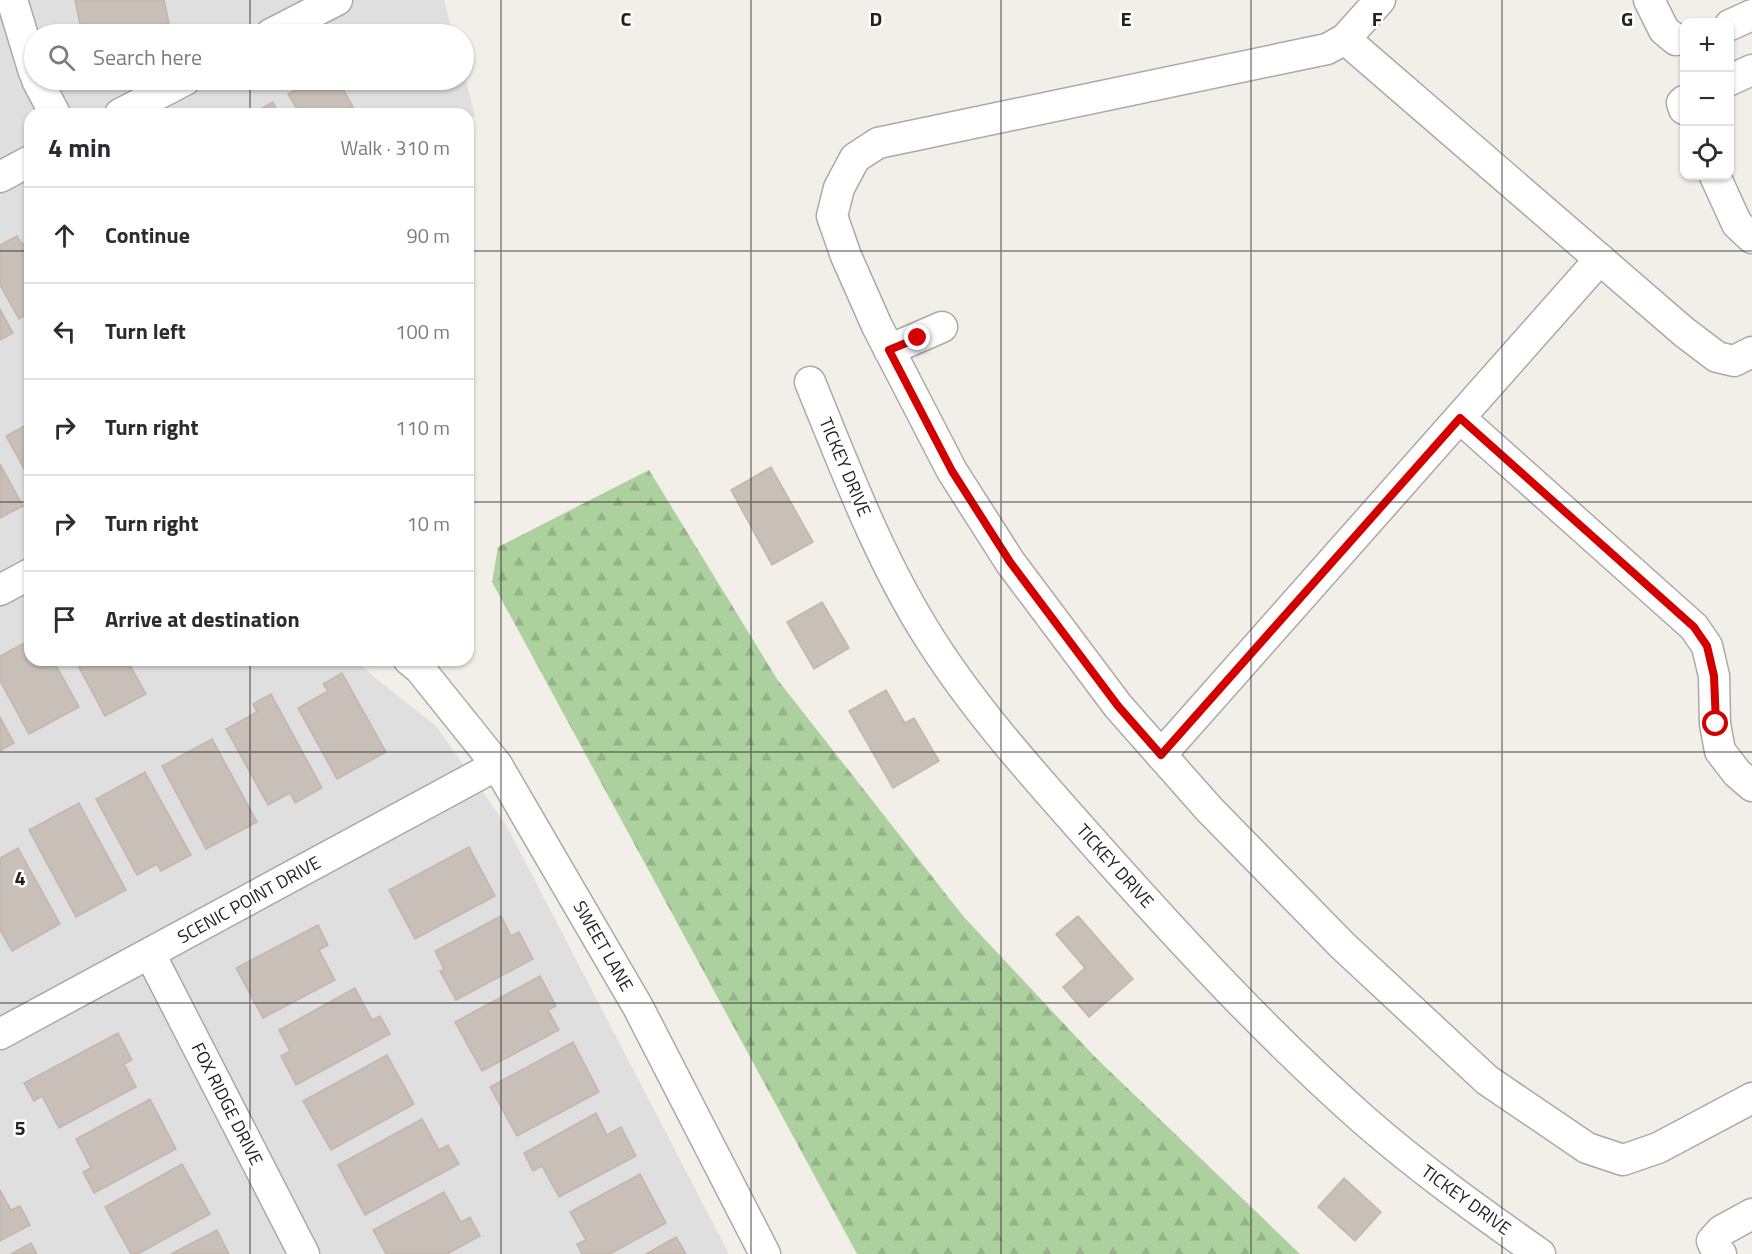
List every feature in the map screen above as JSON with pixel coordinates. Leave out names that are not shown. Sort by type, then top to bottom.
[{"type":"street","points":[[12,0],[24,39]]},
{"type":"street","points":[[290,24],[337,0]]},
{"type":"street","points":[[1380,0],[1345,39],[1327,49],[878,143],[855,158],[839,188],[832,216],[846,256],[889,350],[952,471],[1010,562],[1118,706],[1209,809],[1343,946],[1487,1080],[1587,1148],[1623,1161],[1658,1148],[1752,1098]]},
{"type":"street","points":[[1649,0],[1664,30],[1676,40],[1680,40]]},
{"type":"street","points":[[1734,23],[1752,15]]},
{"type":"street","points":[[1345,39],[1684,332],[1717,357],[1734,361],[1752,352]]},
{"type":"street","points":[[1734,78],[1752,70]]},
{"type":"street","points":[[42,90],[52,108]]},
{"type":"street","points":[[131,108],[166,90]]},
{"type":"street","points":[[0,177],[24,164]]},
{"type":"street","points":[[1717,180],[1737,224],[1752,238]]},
{"type":"street","points":[[1161,755],[1600,260]]},
{"type":"street","points":[[889,350],[942,327]]},
{"type":"street","name":"TICKEY DRIVE","points":[[810,382],[877,543],[905,595],[953,675],[1009,747],[1178,937],[1253,1016],[1320,1081],[1412,1161],[1540,1254]]},
{"type":"street","points":[[1460,418],[1694,627],[1707,646],[1714,676],[1716,724],[1720,751],[1737,773],[1752,786]]},
{"type":"street","points":[[0,590],[24,577]]},
{"type":"street","name":"SWEET LANE","points":[[416,666],[497,765],[638,1007],[765,1254]]},
{"type":"street","name":"SCENIC POINT DRIVE","points":[[0,1034],[497,765]]},
{"type":"street","name":"FOX RIDGE DRIVE","points":[[150,954],[304,1254]]},
{"type":"street","points":[[1721,1254],[1717,1252],[1712,1241],[1721,1231],[1752,1214]]},
{"type":"shaded area","points":[[0,0],[444,0],[450,24],[24,24],[24,90],[468,90],[473,108],[24,108],[24,666],[362,666],[436,726],[506,825],[729,1254],[0,1254]]},
{"type":"green space","points":[[649,470],[777,679],[963,916],[1095,1057],[1300,1254],[857,1254],[492,582],[498,547]]},
{"type":"building","points":[[75,0],[164,0],[169,23],[164,24],[80,24]]},
{"type":"building","points":[[295,90],[344,90],[354,108],[296,108],[288,94]]},
{"type":"building","points":[[273,102],[276,108],[262,108]]},
{"type":"building","points":[[17,236],[22,244],[24,243],[24,316],[19,319],[0,285],[0,245]]},
{"type":"building","points":[[0,309],[13,333],[0,340]]},
{"type":"building","points":[[24,426],[24,468],[6,436]]},
{"type":"building","points":[[0,464],[23,506],[0,518]]},
{"type":"building","points":[[771,467],[813,542],[772,565],[731,490]]},
{"type":"building","points":[[822,602],[849,648],[814,669],[787,622]]},
{"type":"building","points":[[24,643],[24,666],[56,666],[79,707],[29,734],[0,681],[0,656]]},
{"type":"building","points":[[78,666],[130,666],[146,694],[105,716]]},
{"type":"building","points":[[342,673],[386,752],[337,779],[298,708],[328,691],[323,684]]},
{"type":"building","points":[[886,690],[905,723],[914,718],[939,761],[893,788],[849,711]]},
{"type":"building","points":[[271,694],[322,788],[295,803],[290,793],[268,805],[226,729],[257,712],[253,704]]},
{"type":"building","points":[[0,717],[14,743],[0,751]]},
{"type":"building","points":[[212,739],[257,822],[206,849],[162,766]]},
{"type":"building","points":[[145,772],[191,855],[161,871],[157,864],[137,875],[96,799]]},
{"type":"building","points":[[79,803],[126,890],[76,917],[29,830]]},
{"type":"building","points":[[469,847],[495,896],[415,939],[389,890]]},
{"type":"building","points":[[18,848],[60,924],[12,951],[0,930],[0,858]]},
{"type":"building","points":[[501,916],[511,936],[519,932],[533,959],[456,1000],[440,971],[444,969],[435,951]]},
{"type":"building","points":[[1078,916],[1133,979],[1089,1017],[1063,987],[1085,968],[1056,934]]},
{"type":"building","points":[[318,925],[328,945],[319,950],[335,980],[263,1018],[236,968]]},
{"type":"building","points":[[540,976],[556,1006],[548,1010],[559,1030],[482,1071],[455,1022]]},
{"type":"building","points":[[355,988],[372,1020],[380,1016],[390,1034],[296,1085],[281,1056],[290,1051],[279,1030]]},
{"type":"building","points":[[118,1033],[132,1060],[124,1064],[136,1087],[59,1128],[42,1096],[34,1101],[24,1083]]},
{"type":"building","points":[[573,1042],[599,1092],[517,1136],[490,1087]]},
{"type":"building","points":[[387,1055],[414,1104],[331,1150],[303,1101]]},
{"type":"building","points":[[150,1099],[176,1149],[94,1193],[83,1172],[91,1168],[76,1139]]},
{"type":"building","points":[[596,1113],[607,1135],[621,1127],[636,1156],[559,1197],[542,1166],[533,1171],[524,1153]]},
{"type":"building","points":[[422,1119],[439,1150],[448,1145],[459,1164],[365,1215],[338,1165]]},
{"type":"building","points":[[182,1164],[210,1214],[138,1254],[131,1254],[105,1207]]},
{"type":"building","points":[[640,1174],[666,1223],[610,1254],[582,1254],[577,1244],[586,1240],[570,1212]]},
{"type":"building","points":[[1344,1178],[1381,1212],[1355,1241],[1318,1207]]},
{"type":"building","points":[[0,1190],[11,1210],[20,1206],[30,1225],[0,1241]]},
{"type":"building","points":[[444,1192],[461,1222],[470,1217],[480,1236],[447,1254],[386,1254],[373,1230]]},
{"type":"building","points":[[217,1230],[229,1254],[171,1254]]},
{"type":"building","points":[[676,1237],[686,1254],[646,1254]]},
{"type":"building","points":[[31,1243],[37,1254],[11,1254]]},
{"type":"route","points":[[918,338],[889,350],[952,471],[1010,562],[1118,706],[1161,755],[1460,418],[1694,627],[1707,646],[1714,676],[1716,724]]}]
